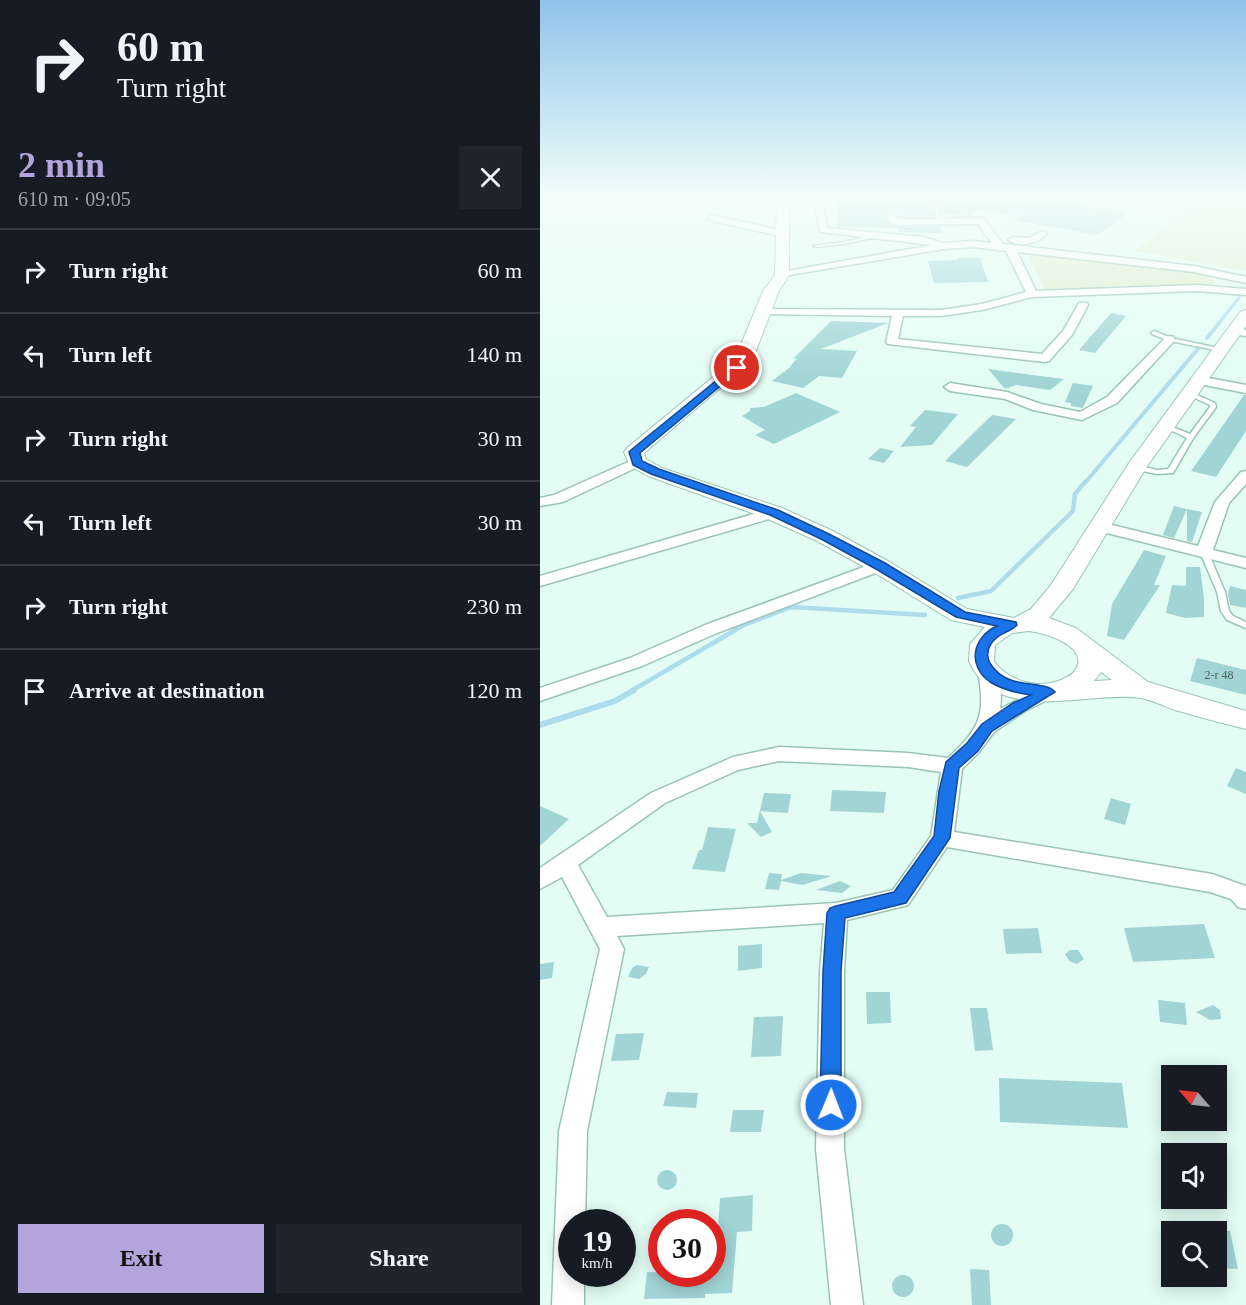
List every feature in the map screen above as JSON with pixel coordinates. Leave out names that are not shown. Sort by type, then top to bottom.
[{"type":"street","points":[[783,259],[782,274],[771,291],[743,361],[634,452],[637,462],[655,472],[774,513],[825,536],[880,566],[960,615],[1016,624],[1054,626],[1084,644],[1140,689]]},
{"type":"street","points":[[782,274],[869,259]]},
{"type":"street","points":[[1015,259],[1032,294]]},
{"type":"street","points":[[1108,259],[1194,269],[1246,280]]},
{"type":"street","points":[[764,312],[941,313],[961,311],[1032,294],[1197,288],[1246,292]]},
{"type":"street","points":[[898,312],[892,342],[1045,358],[1068,333],[1083,305]]},
{"type":"street","points":[[987,727],[992,697],[984,660],[983,643],[994,632],[1040,614],[1060,589],[1136,467],[1193,386],[1214,348],[1240,332],[1246,315]]},
{"type":"street","points":[[950,387],[1007,396],[1038,407],[1082,416],[1112,400],[1170,339]]},
{"type":"street","points":[[1193,386],[1246,389]]},
{"type":"street","points":[[540,502],[558,500],[637,462]]},
{"type":"street","points":[[1204,552],[1222,502],[1244,482]]},
{"type":"street","points":[[540,581],[774,513]]},
{"type":"street","points":[[1100,527],[1246,563]]},
{"type":"street","points":[[540,695],[636,662],[711,628],[880,566]]},
{"type":"street","points":[[600,927],[836,913],[900,898],[942,838],[952,766],[972,747],[987,727],[1018,706],[1078,682],[1089,670],[1091,662],[1060,589]]},
{"type":"street","points":[[960,615],[993,677],[1012,687],[1030,692],[1140,689],[1246,720]]},
{"type":"street","points":[[540,880],[658,798],[733,764],[779,754],[908,760],[952,766]]},
{"type":"street","points":[[942,838],[1212,883],[1239,893],[1246,900]]},
{"type":"street","points":[[565,861],[612,949],[573,1131],[568,1305]]},
{"type":"street","points":[[836,913],[832,971],[830,1149],[847,1305]]},
{"type":"lane","points":[[1154,333],[1170,339],[1214,348]]},
{"type":"lane","points":[[1136,467],[1156,472],[1170,471],[1213,407],[1213,404],[1193,386]]},
{"type":"lane","points":[[1165,426],[1191,437]]},
{"type":"lane","points":[[1204,552],[1221,592],[1225,611],[1230,618],[1246,625]]},
{"type":"green space","points":[[1030,259],[1094,259],[1192,269],[1213,278],[1215,283],[1193,288],[1045,291]]},
{"type":"green space","points":[[1179,259],[1246,259],[1246,271]]},
{"type":"building","points":[[980,259],[988,282],[934,283],[928,261]]},
{"type":"building","points":[[1111,313],[1126,316],[1095,353],[1079,350]]},
{"type":"building","points":[[831,321],[888,323],[821,349],[857,351],[842,378],[819,376],[803,388],[772,381],[789,368],[797,358],[793,359]]},
{"type":"building","points":[[988,369],[1064,379],[1050,390],[1016,385],[1005,389]]},
{"type":"building","points":[[1073,383],[1093,386],[1083,408],[1071,406],[1071,403],[1065,402]]},
{"type":"building","points":[[796,393],[840,412],[774,444],[755,435],[765,430],[742,416],[750,411],[750,408],[764,407]]},
{"type":"building","points":[[1246,395],[1246,431],[1216,477],[1191,471]]},
{"type":"building","points":[[925,410],[958,414],[932,445],[900,447],[916,427],[910,426]]},
{"type":"building","points":[[992,415],[1016,419],[967,467],[945,461]]},
{"type":"building","points":[[880,448],[894,451],[884,463],[868,459]]},
{"type":"building","points":[[1174,506],[1187,509],[1174,538],[1163,535]]},
{"type":"building","points":[[1187,509],[1202,512],[1192,542],[1187,541]]},
{"type":"building","points":[[1144,550],[1166,556],[1154,585],[1160,585],[1124,640],[1107,636],[1112,604]]},
{"type":"building","points":[[1186,567],[1200,567],[1204,617],[1185,618],[1166,613],[1172,585],[1186,586]]},
{"type":"building","points":[[1230,586],[1246,590],[1246,608],[1230,605],[1228,594]]},
{"type":"building","points":[[1197,658],[1246,670],[1246,695],[1190,681]]},
{"type":"building","points":[[1236,768],[1246,772],[1246,794],[1227,786]]},
{"type":"building","points":[[832,790],[886,792],[884,813],[830,811]]},
{"type":"building","points":[[764,793],[791,794],[788,813],[760,811],[772,832],[761,837],[747,823],[757,823]]},
{"type":"building","points":[[1111,798],[1131,804],[1125,825],[1104,819]]},
{"type":"building","points":[[540,806],[569,819],[540,846]]},
{"type":"building","points":[[708,827],[736,829],[725,872],[692,869],[699,850],[702,850]]},
{"type":"building","points":[[769,873],[782,874],[781,880],[801,873],[832,876],[802,885],[781,881],[779,890],[765,889]]},
{"type":"building","points":[[840,881],[851,886],[842,893],[816,890]]},
{"type":"building","points":[[1204,924],[1215,958],[1133,962],[1124,928]]},
{"type":"building","points":[[1038,928],[1042,953],[1006,954],[1003,929]]},
{"type":"building","points":[[762,944],[762,968],[738,971],[738,946]]},
{"type":"building","points":[[1070,950],[1078,950],[1084,959],[1077,964],[1069,961],[1065,954]]},
{"type":"building","points":[[554,962],[552,978],[540,980],[540,964]]},
{"type":"building","points":[[637,965],[649,967],[646,974],[639,979],[628,977],[632,968]]},
{"type":"building","points":[[866,992],[890,992],[891,1023],[867,1024]]},
{"type":"building","points":[[1158,1000],[1185,1003],[1187,1025],[1160,1022]]},
{"type":"building","points":[[1213,1005],[1220,1010],[1221,1019],[1210,1020],[1196,1012]]},
{"type":"building","points":[[970,1008],[987,1008],[993,1050],[975,1051]]},
{"type":"building","points":[[783,1016],[781,1056],[751,1057],[754,1017]]},
{"type":"building","points":[[644,1033],[639,1060],[611,1061],[616,1034]]},
{"type":"building","points":[[999,1078],[1122,1083],[1128,1128],[1000,1122]]},
{"type":"building","points":[[667,1092],[698,1093],[696,1108],[663,1106]]},
{"type":"building","points":[[733,1110],[764,1110],[761,1132],[730,1132]]},
{"type":"building","points":[[667,1170],[674,1173],[677,1180],[674,1187],[667,1190],[660,1187],[657,1180],[660,1173]]},
{"type":"building","points":[[753,1195],[752,1231],[737,1232],[732,1293],[705,1294],[705,1298],[644,1299],[647,1272],[648,1287],[726,1287],[726,1209],[719,1209],[720,1198]]},
{"type":"building","points":[[1002,1224],[1010,1227],[1013,1235],[1010,1243],[1002,1246],[994,1243],[991,1235],[994,1227]]},
{"type":"building","points":[[1227,1231],[1230,1231],[1238,1269],[1227,1268]]},
{"type":"building","points":[[970,1269],[989,1270],[991,1305],[972,1305]]},
{"type":"building","points":[[903,1275],[911,1278],[914,1286],[911,1294],[903,1297],[895,1294],[892,1286],[895,1278]]},
{"type":"waterway","points":[[1219,323],[1241,295]]},
{"type":"waterway","points":[[1207,338],[1220,322]]},
{"type":"waterway","points":[[1084,484],[1202,344]]},
{"type":"waterway","points":[[958,598],[991,591],[1073,511],[1075,494],[1085,482]]},
{"type":"waterway","points":[[631,691],[744,625],[791,607],[925,615]]},
{"type":"waterway","points":[[540,725],[615,701],[634,690]]},
{"type":"route","points":[[737,368],[634,452],[637,462],[655,472],[774,513],[825,536],[880,566],[960,615],[1011,625],[994,632],[983,643],[982,664],[993,677],[1002,683],[1023,691],[1048,692],[1018,706],[987,727],[972,747],[952,766],[942,838],[900,898],[836,913],[832,971],[831,1105]]}]
